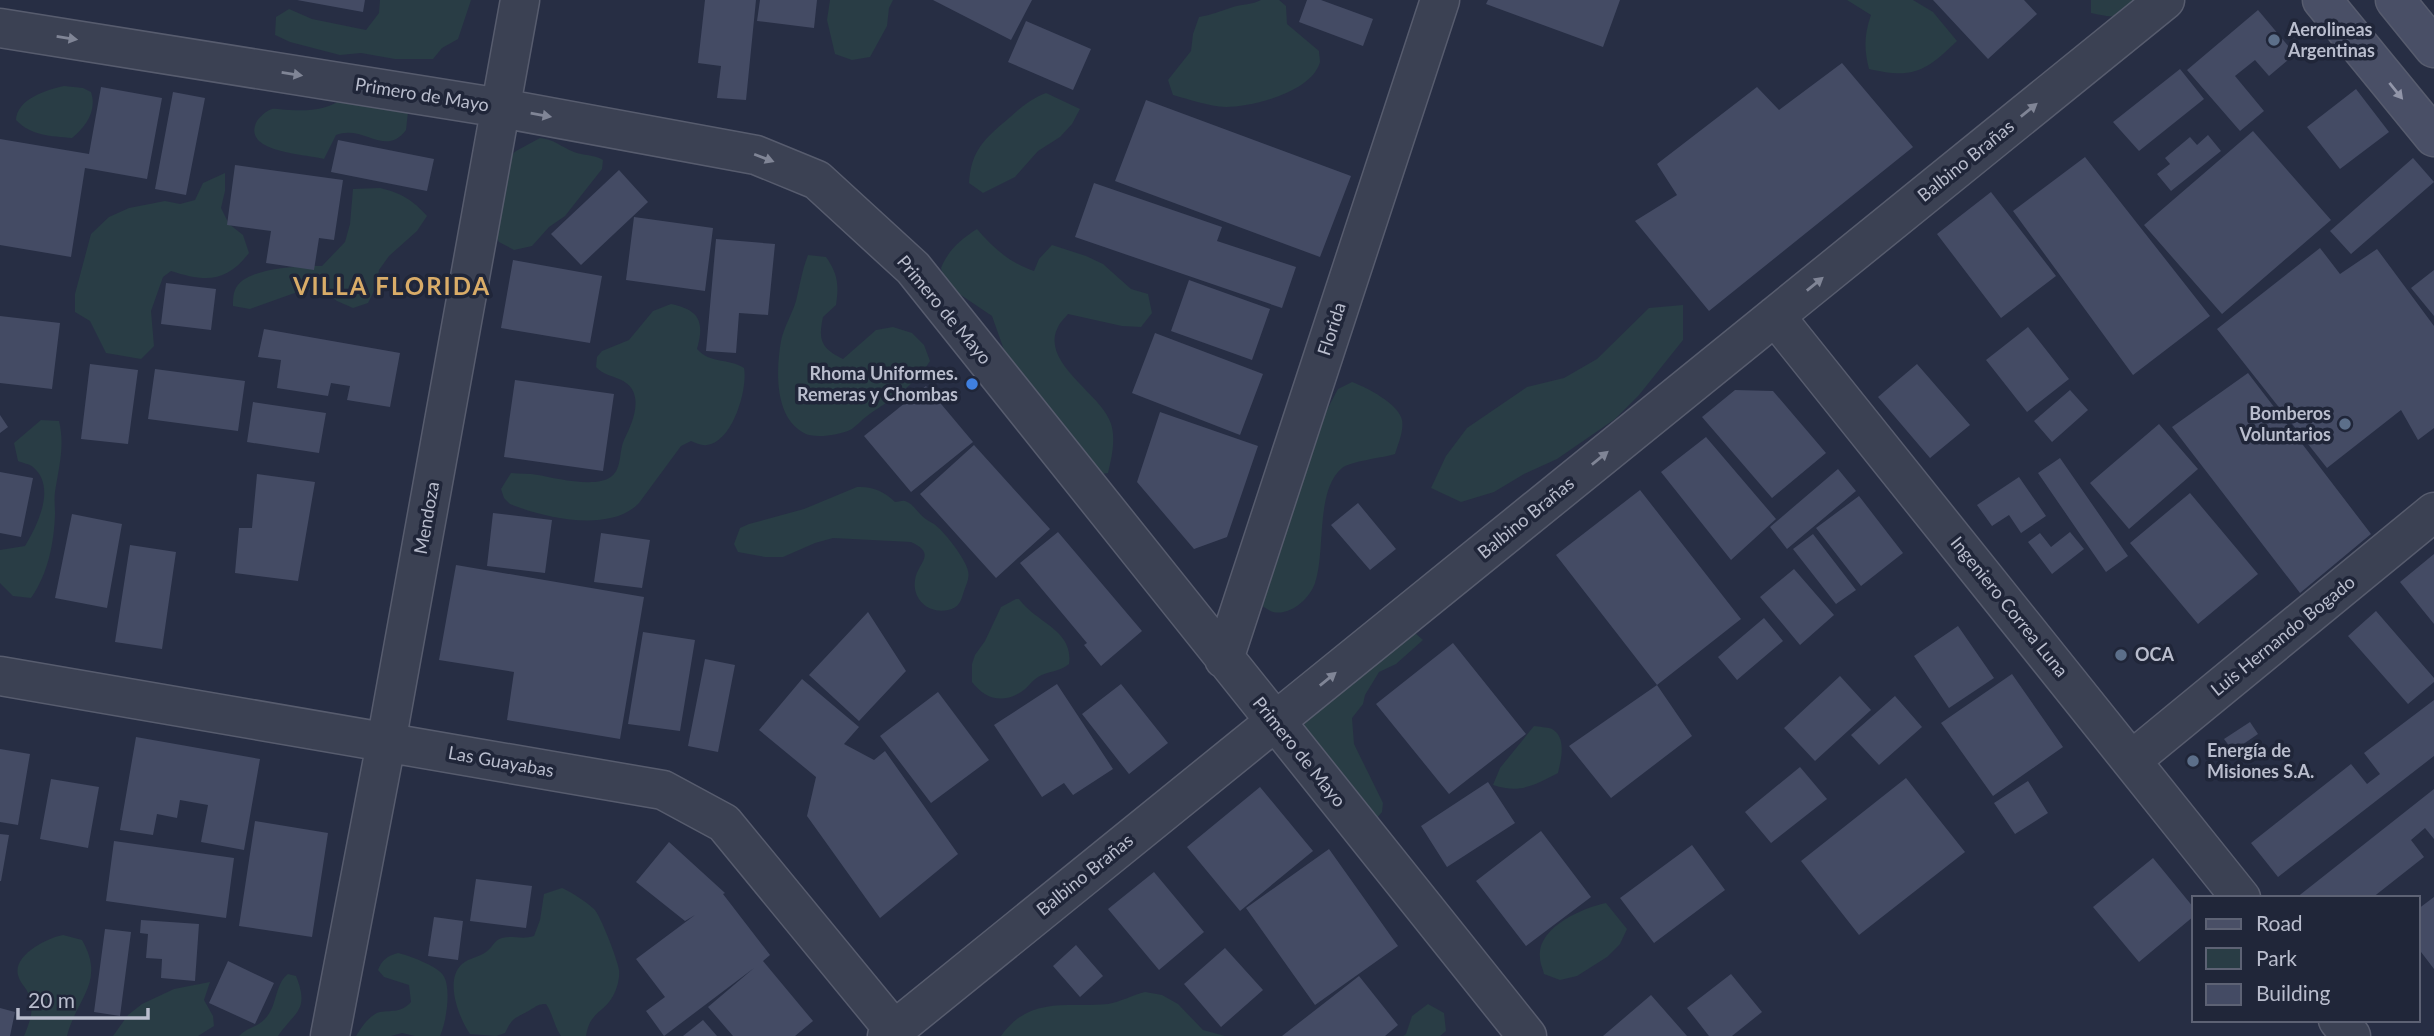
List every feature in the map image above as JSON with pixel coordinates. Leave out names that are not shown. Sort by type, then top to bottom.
[{"type":"main road","points":[[2322,0],[2434,137]]},
{"type":"main road","points":[[2395,0],[2434,48]]},
{"type":"street","name":"Mendoza","points":[[330,1036],[386,743],[520,0]]},
{"type":"street","name":"Florida","points":[[1224,659],[1440,0]]},
{"type":"street","name":"Balbino Brañas","points":[[893,1034],[2165,0]]},
{"type":"street","name":"Primero de Mayo","points":[[0,28],[501,108],[755,155],[817,180],[913,268],[1527,1036]]},
{"type":"street","name":"Ingeniero Correa Luna","points":[[1775,316],[2239,896]]},
{"type":"street","name":"Luis Hernando Bogado","points":[[2132,760],[2434,512]]},
{"type":"street","name":"Las Guayabas","points":[[0,676],[663,790],[724,823],[893,1034]]},
{"type":"street","points":[[2340,1022],[2351,1036]]},
{"type":"green space","points":[[380,0],[471,0],[458,39],[442,48],[433,59],[395,59],[361,53],[340,55],[290,42],[275,35],[276,17],[289,9],[312,19],[366,30],[379,13]]},
{"type":"green space","points":[[830,0],[893,0],[887,26],[870,57],[852,60],[835,54],[827,20]]},
{"type":"green space","points":[[1261,0],[1279,0],[1286,6],[1287,24],[1319,51],[1320,62],[1315,73],[1306,82],[1280,96],[1251,104],[1226,107],[1173,95],[1168,80],[1191,51],[1199,17]]},
{"type":"green space","points":[[1847,0],[1913,0],[1933,12],[1957,41],[1936,60],[1918,70],[1897,73],[1869,69],[1866,42],[1871,15]]},
{"type":"green space","points":[[2091,0],[2144,0],[2131,11],[2115,17],[2091,13]]},
{"type":"green space","points":[[64,86],[83,88],[91,92],[93,99],[89,117],[72,138],[35,132],[16,120],[21,106],[27,101],[41,93]]},
{"type":"green space","points":[[1046,93],[1080,109],[1072,124],[1060,137],[1038,151],[1015,177],[983,193],[969,183],[972,164],[983,143],[1023,106]]},
{"type":"green space","points":[[346,97],[408,112],[406,130],[390,141],[356,134],[336,135],[324,159],[267,146],[259,141],[254,133],[257,121],[270,110],[319,109]]},
{"type":"green space","points":[[540,138],[603,160],[602,169],[565,216],[549,227],[532,246],[514,250],[499,242],[495,234],[509,157]]},
{"type":"green space","points":[[225,173],[221,208],[229,224],[243,235],[249,253],[223,275],[205,278],[171,271],[163,277],[151,311],[154,346],[141,359],[106,353],[90,321],[75,312],[75,294],[91,234],[109,217],[129,208],[165,201],[180,204],[195,200],[203,183]]},
{"type":"green space","points":[[380,188],[406,198],[427,216],[417,231],[389,256],[379,270],[376,287],[368,303],[353,308],[322,290],[303,290],[250,309],[233,306],[235,290],[240,282],[249,277],[274,269],[322,266],[345,242],[350,224],[353,189]]},
{"type":"green space","points":[[977,229],[1002,254],[1034,271],[1039,259],[1052,245],[1103,264],[1131,289],[1148,294],[1152,313],[1141,327],[1122,326],[1068,314],[1059,325],[1055,340],[1063,364],[1109,419],[1113,439],[1108,473],[1091,476],[1009,364],[992,316],[946,285],[941,268],[944,261],[965,237]]},
{"type":"green space","points":[[808,255],[826,257],[837,280],[836,305],[823,317],[822,325],[821,337],[830,351],[843,359],[876,330],[893,327],[912,333],[924,345],[930,361],[909,385],[852,429],[827,436],[808,435],[794,426],[782,405],[779,392],[781,341],[796,301]]},
{"type":"green space","points":[[671,304],[694,313],[698,318],[700,331],[697,349],[702,354],[744,368],[741,400],[724,435],[707,445],[691,441],[681,446],[639,503],[612,518],[558,518],[510,504],[501,489],[511,473],[596,482],[615,473],[622,444],[634,416],[635,398],[628,384],[596,367],[597,357],[602,351],[629,340],[653,311]]},
{"type":"green space","points":[[1683,305],[1683,340],[1639,395],[1615,419],[1557,459],[1494,492],[1461,502],[1431,488],[1446,456],[1467,428],[1527,387],[1564,378],[1597,359],[1649,308]]},
{"type":"green space","points":[[1352,382],[1381,397],[1400,414],[1402,429],[1395,454],[1346,466],[1334,478],[1324,506],[1315,583],[1304,600],[1293,609],[1280,613],[1271,611],[1259,604],[1321,421],[1338,389]]},
{"type":"green space","points":[[41,420],[59,421],[61,448],[51,547],[46,569],[31,598],[13,596],[0,583],[0,550],[25,546],[43,506],[44,485],[40,475],[30,465],[18,461],[14,443]]},
{"type":"green space","points":[[857,487],[878,490],[895,502],[907,502],[948,538],[963,559],[968,574],[968,581],[957,606],[948,610],[934,610],[919,599],[915,580],[925,555],[919,546],[911,542],[833,538],[783,557],[738,552],[734,544],[740,528],[804,509]]},
{"type":"green space","points":[[1016,599],[1060,635],[1069,652],[1069,664],[1038,677],[1014,696],[994,698],[982,692],[972,682],[972,664],[1001,607]]},
{"type":"green space","points":[[1415,633],[1423,640],[1396,664],[1379,672],[1365,695],[1363,704],[1352,718],[1354,744],[1383,803],[1382,812],[1376,819],[1304,731],[1305,722],[1407,635]]},
{"type":"green space","points":[[1534,726],[1552,729],[1560,737],[1562,749],[1558,773],[1520,788],[1493,785],[1500,768]]},
{"type":"green space","points":[[562,888],[590,906],[600,919],[619,970],[613,996],[594,1017],[586,1036],[561,1036],[546,1004],[515,1018],[505,1033],[496,1036],[470,1034],[455,999],[454,979],[457,971],[462,964],[486,952],[499,939],[534,936],[540,920],[544,894]]},
{"type":"green space","points":[[1606,903],[1627,929],[1620,944],[1607,957],[1577,976],[1560,980],[1544,974],[1540,960],[1545,937],[1562,921],[1585,909]]},
{"type":"green space","points":[[63,935],[82,940],[89,955],[91,967],[87,989],[67,1036],[24,1036],[32,1007],[18,968],[26,954]]},
{"type":"green space","points":[[398,953],[415,958],[443,975],[448,997],[440,1036],[402,1033],[391,1036],[356,1036],[373,1015],[400,1009],[411,1002],[409,985],[384,977],[378,970],[385,959]]},
{"type":"green space","points":[[288,974],[296,976],[300,988],[299,1010],[278,1036],[239,1036],[268,1015],[280,985]]},
{"type":"green space","points":[[210,982],[204,1000],[213,1016],[214,1026],[198,1036],[113,1036],[128,1015],[142,1004],[174,989]]},
{"type":"green space","points":[[1145,992],[1162,995],[1178,1004],[1203,1030],[1225,1036],[1001,1036],[1024,1014],[1037,1009],[1108,1004]]},
{"type":"green space","points":[[1428,1004],[1444,1013],[1446,1031],[1440,1036],[1403,1036],[1412,1016]]},
{"type":"building","points":[[297,0],[365,0],[363,12]]},
{"type":"building","points":[[705,0],[756,0],[746,100],[717,98],[721,66],[698,63]]},
{"type":"building","points":[[760,0],[817,0],[814,28],[757,21]]},
{"type":"building","points":[[933,0],[1032,0],[1011,40]]},
{"type":"building","points":[[1307,0],[1321,0],[1373,19],[1363,46],[1299,22]]},
{"type":"building","points":[[1488,0],[1620,0],[1603,47],[1486,4]]},
{"type":"building","points":[[1933,0],[2024,0],[2037,14],[1988,59]]},
{"type":"building","points":[[2258,10],[2295,54],[2269,76],[2255,60],[2235,76],[2264,111],[2240,131],[2187,70]]},
{"type":"building","points":[[1026,21],[1091,49],[1073,90],[1008,62]]},
{"type":"building","points":[[1842,63],[1913,147],[1709,311],[1635,221],[1677,195],[1657,164],[1757,87],[1779,110]]},
{"type":"building","points":[[2180,69],[2204,99],[2139,151],[2113,122]]},
{"type":"building","points":[[101,87],[162,98],[147,179],[85,168],[71,257],[0,245],[0,139],[89,154]]},
{"type":"building","points":[[2356,89],[2389,132],[2340,169],[2307,127]]},
{"type":"building","points":[[173,92],[205,98],[186,195],[155,189]]},
{"type":"building","points":[[1146,100],[1351,176],[1320,257],[1115,181]]},
{"type":"building","points":[[2253,131],[2331,220],[2222,314],[2144,225]]},
{"type":"building","points":[[2208,135],[2221,151],[2171,191],[2157,174],[2170,164],[2165,158],[2190,137],[2197,145]]},
{"type":"building","points":[[338,140],[434,159],[427,191],[331,172]]},
{"type":"building","points":[[2085,157],[2210,316],[2133,375],[2013,211]]},
{"type":"building","points":[[2413,158],[2434,182],[2351,254],[2330,231]]},
{"type":"building","points":[[235,165],[343,180],[334,240],[319,238],[314,270],[266,263],[271,231],[227,225]]},
{"type":"building","points":[[619,170],[648,202],[581,265],[551,234]]},
{"type":"building","points":[[1094,183],[1222,227],[1217,241],[1296,267],[1282,308],[1075,237]]},
{"type":"building","points":[[1991,192],[2056,276],[2001,318],[1937,234]]},
{"type":"building","points":[[634,217],[713,228],[705,291],[626,280]]},
{"type":"building","points":[[716,239],[775,244],[768,315],[739,313],[736,353],[706,351]]},
{"type":"building","points":[[2320,248],[2340,274],[2377,249],[2434,326],[2434,428],[2418,440],[2401,410],[2327,468],[2217,329]]},
{"type":"building","points":[[513,260],[602,276],[590,343],[501,328]]},
{"type":"building","points":[[2434,270],[2434,316],[2411,288]]},
{"type":"building","points":[[1189,280],[1270,309],[1252,360],[1171,331]]},
{"type":"building","points":[[166,283],[216,289],[211,330],[161,324]]},
{"type":"building","points":[[0,316],[60,323],[52,389],[0,383]]},
{"type":"building","points":[[2028,327],[2069,379],[2027,412],[1986,360]]},
{"type":"building","points":[[264,329],[400,353],[390,407],[347,400],[350,386],[331,383],[328,396],[277,388],[281,360],[258,357]]},
{"type":"building","points":[[1155,333],[1263,374],[1240,435],[1132,393]]},
{"type":"building","points":[[90,364],[138,370],[128,444],[81,439]]},
{"type":"building","points":[[1917,364],[1970,425],[1930,458],[1878,397]]},
{"type":"building","points":[[155,369],[245,381],[238,431],[148,419]]},
{"type":"building","points":[[2248,373],[2371,534],[2300,593],[2172,427]]},
{"type":"building","points":[[515,380],[614,394],[603,471],[504,457]]},
{"type":"building","points":[[926,386],[973,442],[911,492],[864,436]]},
{"type":"building","points":[[1735,390],[1773,391],[1826,453],[1772,498],[1702,417]]},
{"type":"building","points":[[2070,390],[2088,410],[2052,442],[2034,421]]},
{"type":"building","points":[[253,402],[326,413],[319,453],[247,442]]},
{"type":"building","points":[[1160,412],[1258,446],[1227,537],[1194,549],[1137,482]]},
{"type":"building","points":[[0,415],[8,427],[0,433]]},
{"type":"building","points":[[2159,424],[2198,469],[2129,529],[2090,483]]},
{"type":"building","points":[[1706,437],[1776,519],[1731,560],[1661,472]]},
{"type":"building","points":[[974,445],[1050,529],[996,578],[920,494]]},
{"type":"building","points":[[2060,458],[2128,556],[2106,572],[2038,473]]},
{"type":"building","points":[[1838,469],[1856,491],[1787,549],[1770,527]]},
{"type":"building","points":[[0,472],[33,478],[21,537],[0,533]]},
{"type":"building","points":[[257,474],[315,482],[298,581],[235,573],[239,528],[252,528]]},
{"type":"building","points":[[2019,477],[2046,516],[2021,533],[2009,515],[1992,526],[1977,505]]},
{"type":"building","points":[[1640,490],[1741,619],[1657,685],[1556,555]]},
{"type":"building","points":[[2190,493],[2258,574],[2198,624],[2130,543]]},
{"type":"building","points":[[1859,496],[1903,553],[1861,586],[1816,528]]},
{"type":"building","points":[[1358,503],[1396,549],[1370,570],[1331,525]]},
{"type":"building","points":[[493,513],[552,520],[545,573],[487,566]]},
{"type":"building","points":[[72,514],[122,524],[107,608],[55,598]]},
{"type":"building","points":[[1058,532],[1142,631],[1101,666],[1084,645],[1087,643],[1020,563]]},
{"type":"building","points":[[2070,532],[2084,549],[2052,574],[2028,542],[2040,533],[2051,547]]},
{"type":"building","points":[[601,533],[650,540],[642,588],[594,582]]},
{"type":"building","points":[[1813,534],[1856,590],[1836,604],[1793,549]]},
{"type":"building","points":[[130,545],[176,552],[162,649],[115,642]]},
{"type":"building","points":[[2434,554],[2434,624],[2400,582]]},
{"type":"building","points":[[456,565],[644,597],[620,739],[507,720],[514,672],[439,660]]},
{"type":"building","points":[[1794,569],[1834,615],[1800,645],[1760,597]]},
{"type":"building","points":[[2376,611],[2434,678],[2434,682],[2408,704],[2348,636]]},
{"type":"building","points":[[868,612],[906,671],[859,721],[809,675]]},
{"type":"building","points":[[1764,618],[1783,641],[1737,680],[1718,657]]},
{"type":"building","points":[[1958,626],[1994,678],[1949,708],[1914,656]]},
{"type":"building","points":[[643,632],[695,640],[680,731],[628,724]]},
{"type":"building","points":[[1453,643],[1526,734],[1449,794],[1376,704]]},
{"type":"building","points":[[705,659],[735,665],[718,752],[688,746]]},
{"type":"building","points":[[2012,674],[2063,747],[1993,796],[1941,723]]},
{"type":"building","points":[[1840,676],[1871,710],[1815,761],[1784,728]]},
{"type":"building","points":[[802,679],[859,727],[844,744],[874,760],[885,751],[958,854],[880,918],[807,816],[816,777],[759,730]]},
{"type":"building","points":[[1057,684],[1113,769],[1073,795],[1064,783],[1042,797],[994,725]]},
{"type":"building","points":[[1121,684],[1168,743],[1129,774],[1082,714]]},
{"type":"building","points":[[1657,685],[1692,736],[1611,798],[1569,746]]},
{"type":"building","points":[[938,692],[989,760],[931,803],[880,736]]},
{"type":"building","points":[[1895,696],[1922,727],[1879,765],[1851,735]]},
{"type":"building","points":[[2434,700],[2434,756],[2278,877],[2251,843],[2351,764],[2367,784],[2380,774],[2364,753]]},
{"type":"building","points":[[2250,722],[2258,734],[2233,751],[2224,739]]},
{"type":"building","points":[[136,737],[260,759],[244,850],[201,842],[208,805],[180,800],[177,818],[157,814],[153,835],[120,830]]},
{"type":"building","points":[[0,749],[30,754],[18,825],[0,822]]},
{"type":"building","points":[[1800,767],[1827,799],[1771,843],[1745,812]]},
{"type":"building","points":[[1906,778],[1965,852],[1859,935],[1801,861]]},
{"type":"building","points":[[51,779],[99,787],[88,848],[40,839]]},
{"type":"building","points":[[2028,781],[2048,813],[2015,834],[1994,803]]},
{"type":"building","points":[[1488,782],[1515,823],[1447,867],[1421,826]]},
{"type":"building","points":[[1260,787],[1313,851],[1240,911],[1187,847]]},
{"type":"building","points":[[2434,789],[2434,839],[2425,828],[2411,840],[2424,857],[2375,896],[2299,896]]},
{"type":"building","points":[[255,821],[328,833],[312,937],[239,926]]},
{"type":"building","points":[[1541,831],[1591,897],[1526,946],[1476,881]]},
{"type":"building","points":[[0,834],[9,835],[1,881],[0,881]]},
{"type":"building","points":[[114,841],[234,858],[226,918],[106,901]]},
{"type":"building","points":[[669,842],[725,893],[723,894],[770,955],[763,961],[813,1021],[795,1036],[733,1036],[708,1007],[754,968],[664,1036],[646,1011],[665,997],[636,959],[695,915],[685,921],[636,882]]},
{"type":"building","points":[[1692,845],[1725,890],[1654,943],[1620,898]]},
{"type":"building","points":[[1329,849],[1398,946],[1315,1005],[1246,908]]},
{"type":"building","points":[[2153,858],[2192,906],[2192,918],[2139,962],[2093,907]]},
{"type":"building","points":[[1154,872],[1204,932],[1159,970],[1108,909]]},
{"type":"building","points":[[476,879],[532,886],[526,928],[470,921]]},
{"type":"building","points":[[2434,897],[2434,969],[2420,951],[2420,908]]},
{"type":"building","points":[[434,917],[463,921],[458,960],[428,956]]},
{"type":"building","points":[[141,920],[199,924],[195,981],[161,978],[162,959],[146,958],[148,934],[140,933]]},
{"type":"building","points":[[105,929],[131,932],[120,1016],[94,1012]]},
{"type":"building","points":[[1076,945],[1103,976],[1080,997],[1053,966]]},
{"type":"building","points":[[1225,948],[1263,990],[1221,1027],[1184,984]]},
{"type":"building","points":[[228,961],[274,983],[255,1024],[209,1003]]},
{"type":"building","points":[[1731,974],[1762,1012],[1732,1036],[1709,1036],[1687,1008]]},
{"type":"building","points":[[1359,976],[1398,1025],[1385,1036],[1282,1036]]},
{"type":"building","points":[[1651,995],[1687,1036],[1603,1036]]},
{"type":"building","points":[[0,1008],[15,1012],[10,1036],[0,1036]]},
{"type":"building","points":[[703,1020],[717,1036],[683,1036]]},
{"type":"place","name":"Aerolineas Argentinas","points":[[2274,40]]},
{"type":"place","name":"Rhoma Uniformes. Remeras y Chombas","points":[[972,384]]},
{"type":"place","name":"Bomberos Voluntarios","points":[[2345,424]]},
{"type":"place","name":"OCA","points":[[2121,655]]},
{"type":"place","name":"Energía de Misiones S.A.","points":[[2193,761]]},
{"type":"district","name":"VILLA FLORIDA","points":[[392,287]]}]
